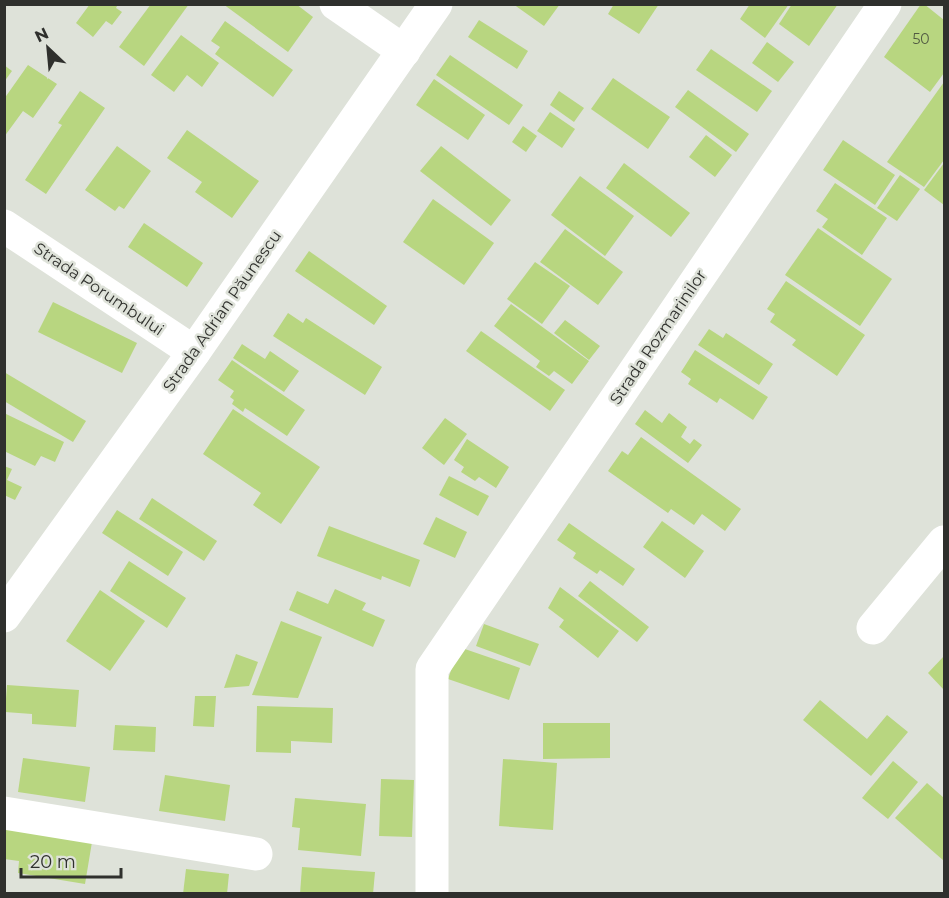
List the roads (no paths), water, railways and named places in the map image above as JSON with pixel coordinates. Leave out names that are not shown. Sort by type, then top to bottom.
[{"type":"street","points":[[336,4],[404,51]]},
{"type":"street","name":"Strada Adrian Păunescu","points":[[4,616],[194,352],[436,4]]},
{"type":"street","name":"Strada Rozmarinilor","points":[[432,894],[432,669],[885,4]]},
{"type":"street","name":"Strada Porumbului","points":[[4,226],[194,352]]},
{"type":"street","points":[[873,628],[945,542]]},
{"type":"street","points":[[4,813],[256,854]]}]
